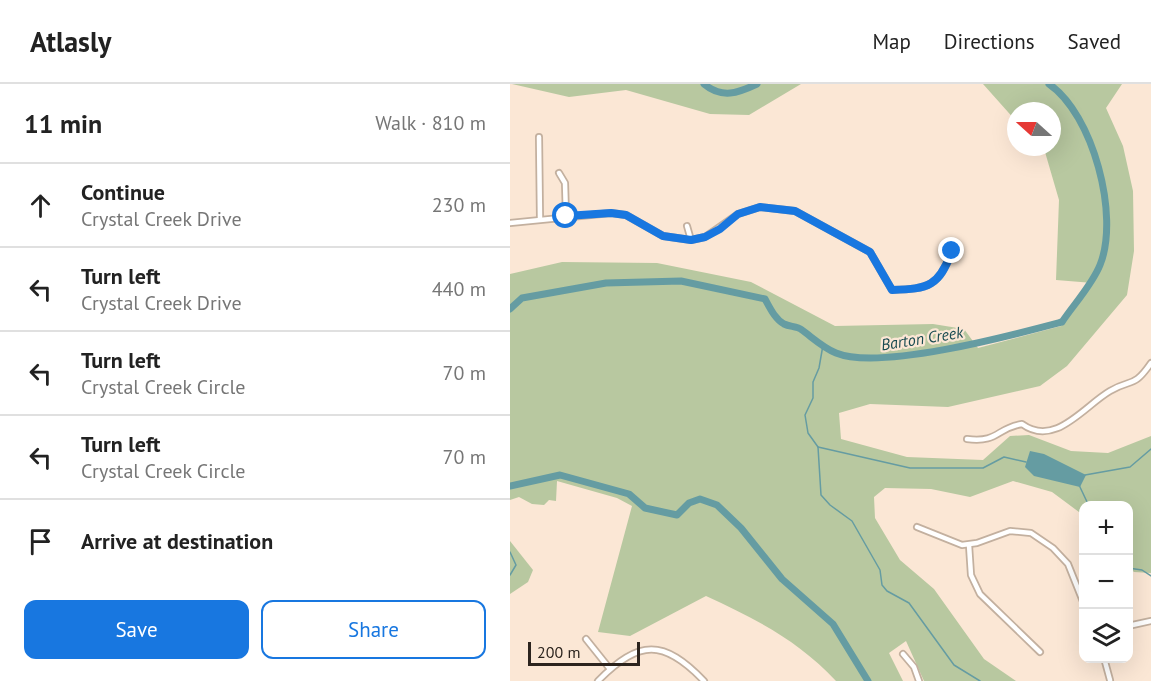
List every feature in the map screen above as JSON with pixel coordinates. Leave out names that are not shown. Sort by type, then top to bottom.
[{"type":"street","points":[[539,137],[540,219]]},
{"type":"street","points":[[559,173],[566,183],[566,216]]},
{"type":"street","points":[[510,223],[611,213],[626,215],[663,236],[691,240],[705,237],[720,229],[738,214],[760,207],[795,211],[870,252],[892,290],[933,284],[944,273],[952,251]]},
{"type":"street","points":[[687,226],[691,240]]},
{"type":"street","points":[[967,439],[983,441],[994,438],[1013,426],[1022,424],[1032,431],[1044,432],[1063,425],[1108,392],[1138,380],[1151,363]]},
{"type":"street","points":[[917,527],[954,543],[969,545],[1010,531],[1031,532],[1053,548],[1068,564],[1079,593]]},
{"type":"street","points":[[969,545],[971,575],[980,594],[1040,652]]},
{"type":"street","points":[[1133,625],[1151,621]]},
{"type":"street","points":[[586,639],[610,669]]},
{"type":"street","points":[[598,681],[610,669],[633,653],[660,649],[683,660],[704,681]]},
{"type":"street","points":[[903,654],[914,667],[919,681]]},
{"type":"street","points":[[1105,663],[1110,680]]},
{"type":"green space","points":[[512,84],[801,84],[749,115],[710,114],[626,90],[569,97]]},
{"type":"green space","points":[[983,84],[1122,84],[1106,108],[1123,146],[1133,191],[1134,251],[1127,295],[1067,366],[1040,386],[948,407],[870,404],[839,413],[841,439],[907,457],[983,460],[1010,436],[1029,435],[1071,451],[1108,453],[1151,436],[1151,573],[1133,571],[1133,501],[1079,501],[1079,512],[1052,492],[1013,481],[970,497],[931,489],[885,488],[874,497],[875,518],[900,560],[934,589],[984,659],[1016,681],[924,681],[906,641],[889,653],[903,681],[836,681],[807,654],[776,632],[706,596],[630,636],[598,632],[632,506],[617,498],[557,481],[556,501],[549,500],[544,505],[532,504],[519,497],[510,500],[510,274],[562,262],[657,263],[751,282],[835,326],[933,324],[964,329],[978,348],[1061,326],[1093,283],[1056,280],[1059,200],[1046,156],[1061,156],[1061,102],[1007,102],[1007,111]]},
{"type":"green space","points":[[510,541],[533,570],[528,582],[510,594]]},
{"type":"water","points":[[1030,451],[1044,454],[1086,475],[1080,487],[1034,476],[1025,467]]},
{"type":"waterway","points":[[704,84],[717,92],[724,93],[743,90],[757,84]]},
{"type":"waterway","name":"Barton Creek","points":[[510,309],[522,298],[606,283],[681,281],[765,299],[781,322],[800,329],[836,353],[856,357],[883,358],[947,349],[1062,322],[1097,272],[1105,244],[1107,220],[1104,194],[1090,142],[1065,98],[1049,84]]},
{"type":"waterway","points":[[823,345],[819,368],[813,382],[813,398],[805,415],[808,433],[818,447],[821,495],[830,505],[852,521],[880,570],[882,585],[887,591],[909,603],[954,665],[980,681]]},
{"type":"waterway","points":[[818,447],[910,468],[983,468],[1004,457],[1026,462]]},
{"type":"waterway","points":[[1085,475],[1130,467],[1151,449]]},
{"type":"waterway","name":"Barton Creek","points":[[510,486],[560,475],[629,494],[645,508],[677,515],[689,503],[700,499],[717,505],[741,528],[782,579],[833,624],[868,681]]},
{"type":"waterway","points":[[1079,485],[1087,501]]},
{"type":"waterway","points":[[510,552],[516,565],[510,575]]},
{"type":"waterway","points":[[1133,569],[1142,570],[1151,576]]},
{"type":"route","points":[[566,216],[611,213],[626,215],[663,236],[676,240],[691,240],[705,237],[720,229],[738,214],[760,207],[795,211],[873,254],[892,290],[933,284],[944,273],[952,251]]}]
